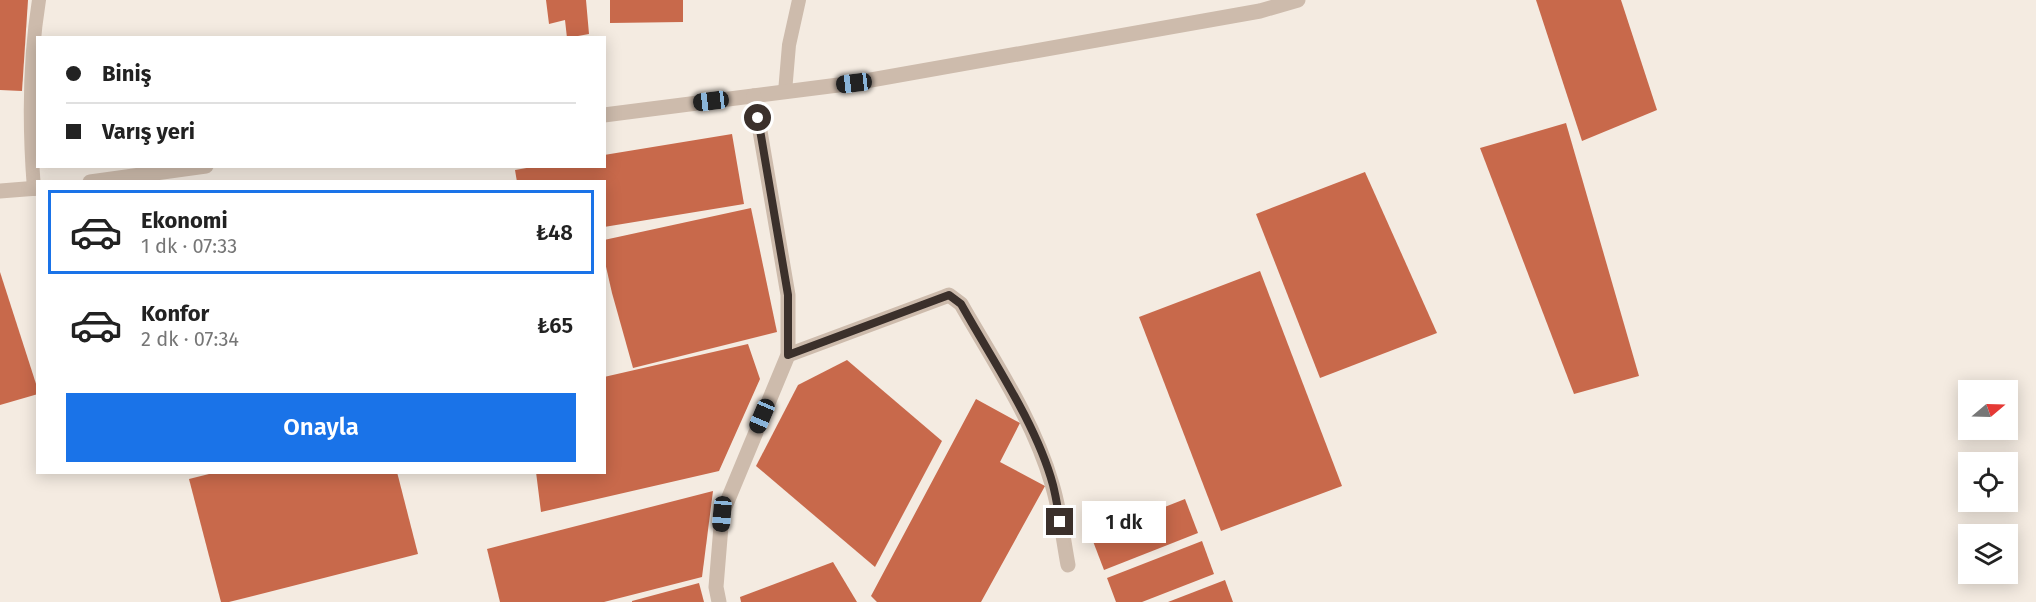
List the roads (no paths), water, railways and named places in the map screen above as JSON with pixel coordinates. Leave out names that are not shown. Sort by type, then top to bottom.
[{"type":"street","points":[[606,115],[854,83],[1260,11],[1298,0]]},
{"type":"street","points":[[719,602],[717,586],[722,514],[788,355],[788,295],[754,96]]},
{"type":"street","points":[[104,180],[192,168]]},
{"type":"street","points":[[0,191],[36,188]]},
{"type":"street","points":[[788,355],[949,295],[954,297],[961,304],[1038,444],[1052,484],[1068,565]]},
{"type":"lane","points":[[36,188],[30,127],[31,76],[39,0]]},
{"type":"lane","points":[[785,92],[789,45],[799,0]]}]
